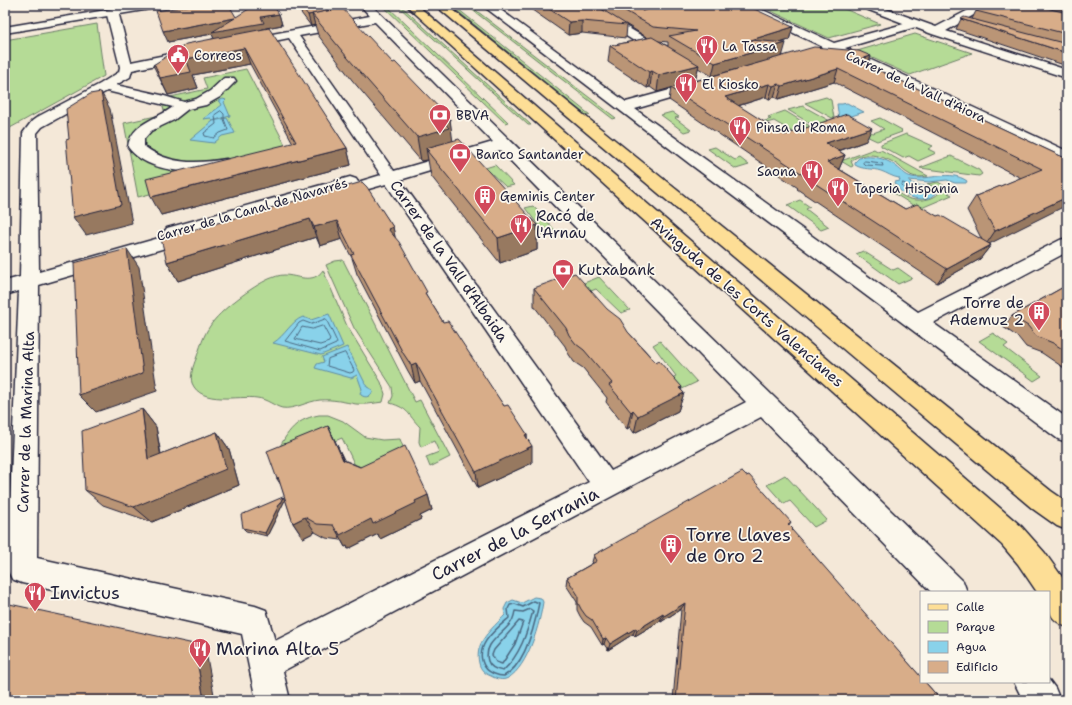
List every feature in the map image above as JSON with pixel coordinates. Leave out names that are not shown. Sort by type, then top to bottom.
[{"type":"main road","name":"Avinguda de les Corts Valencianes","points":[[411,5],[1012,536],[1026,550],[1043,572],[1067,612]]},
{"type":"main road","name":"Avinguda de les Corts Valencianes","points":[[440,5],[1036,495],[1067,516]]},
{"type":"street","points":[[5,30],[67,20],[117,9],[156,5]]},
{"type":"street","points":[[486,5],[696,161],[1067,432]]},
{"type":"street","points":[[582,5],[674,60]]},
{"type":"street","name":"Carrer de la Vall d'Aiora","points":[[743,5],[1067,158]]},
{"type":"street","points":[[865,5],[936,32],[1067,74]]},
{"type":"street","points":[[936,32],[986,5]]},
{"type":"street","points":[[62,8],[63,17],[67,20]]},
{"type":"street","points":[[117,9],[113,15],[126,67],[201,52]]},
{"type":"street","points":[[231,46],[292,34],[371,11],[951,591]]},
{"type":"street","points":[[956,21],[971,25]]},
{"type":"street","points":[[814,53],[915,24]]},
{"type":"street","name":"Carrer de la Vall d'Albaida","points":[[292,34],[388,174],[607,486]]},
{"type":"street","name":"Carrer de la Marina Alta","points":[[126,67],[123,76],[44,119],[37,124],[30,133],[30,276],[22,568],[174,604],[255,621],[266,663],[273,700]]},
{"type":"street","points":[[625,107],[711,83],[700,76]]},
{"type":"street","points":[[229,81],[215,94],[201,102],[183,106],[169,117],[146,128],[137,138],[136,147],[144,156],[165,163],[187,167],[218,166],[238,161]]},
{"type":"street","points":[[105,87],[161,99],[183,106]]},
{"type":"street","name":"Carrer de la Canal de Navarrés","points":[[5,279],[30,276],[502,142]]},
{"type":"street","points":[[917,322],[1067,244]]},
{"type":"street","name":"Carrer de la Canal de Navarrés","points":[[5,288],[30,276]]},
{"type":"street","name":"Carrer de la Serrania","points":[[266,663],[764,404]]},
{"type":"street","points":[[1031,683],[1042,700]]},
{"type":"green space","points":[[382,5],[386,5],[508,122],[505,123]]},
{"type":"green space","points":[[397,5],[400,5],[531,125],[528,125]]},
{"type":"green space","points":[[450,5],[453,5],[590,115],[587,116]]},
{"type":"green space","points":[[466,5],[469,5],[616,118],[613,119]]},
{"type":"green space","points":[[758,5],[835,5],[880,24],[829,38]]},
{"type":"green space","points":[[97,24],[104,76],[10,128],[5,186],[5,40]]},
{"type":"green space","points":[[915,34],[972,53],[910,75],[857,51]]},
{"type":"green space","points":[[246,69],[292,158],[138,197],[124,123],[165,114],[161,99],[207,89],[203,78]]},
{"type":"green space","points":[[826,97],[831,100],[834,118],[805,103]]},
{"type":"green space","points":[[803,106],[837,125],[821,130],[788,110]]},
{"type":"green space","points":[[785,111],[818,131],[801,137],[774,121],[756,124],[771,119],[768,117]]},
{"type":"green space","points":[[672,112],[679,117],[675,118],[691,130],[684,132],[661,115]]},
{"type":"green space","points":[[880,118],[902,130],[902,132],[877,141],[851,129],[859,126],[873,133],[884,129],[871,121]]},
{"type":"green space","points":[[906,134],[933,146],[928,149],[936,153],[918,161],[909,156],[903,158],[881,146],[881,144]]},
{"type":"green space","points":[[715,147],[735,160],[740,158],[749,165],[736,169],[708,149]]},
{"type":"green space","points":[[874,149],[877,151],[881,150],[928,176],[913,176],[899,166],[882,157],[863,155],[851,161],[853,166],[851,167],[841,161]]},
{"type":"green space","points":[[951,156],[979,170],[982,174],[979,176],[920,168]]},
{"type":"green space","points":[[495,165],[514,185],[506,187],[491,173],[487,174],[482,169]]},
{"type":"green space","points":[[938,182],[953,191],[948,193],[952,195],[919,209],[884,187],[892,184],[901,195],[907,198],[922,200],[932,198],[940,192],[938,189],[927,184]]},
{"type":"green space","points":[[800,200],[810,207],[806,209],[829,227],[821,230],[787,205]]},
{"type":"green space","points":[[533,206],[555,230],[540,235],[534,228],[539,226],[525,208]]},
{"type":"green space","points":[[863,251],[893,270],[898,268],[912,278],[898,284],[856,254]]},
{"type":"green space","points":[[343,260],[415,402],[420,400],[450,457],[430,467],[426,457],[439,452],[434,441],[421,447],[419,442],[420,427],[408,412],[401,407],[390,403],[393,396],[392,387],[354,328],[326,265],[335,261]]},
{"type":"green space","points":[[323,270],[347,326],[381,382],[385,394],[383,402],[356,404],[334,400],[320,400],[296,407],[282,408],[261,399],[249,397],[212,397],[203,395],[197,390],[191,380],[194,365],[202,342],[214,320],[228,306],[262,282],[269,279],[284,275],[310,278],[319,275]]},
{"type":"green space","points":[[599,277],[630,310],[621,313],[596,289],[591,291],[584,283]]},
{"type":"green space","points":[[993,333],[1008,344],[1004,347],[1042,376],[1034,381],[979,341]]},
{"type":"green space","points":[[660,341],[697,382],[680,390],[670,379],[676,376],[653,345]]},
{"type":"green space","points":[[328,415],[343,421],[365,437],[382,440],[400,439],[403,447],[360,476],[342,438],[305,453],[274,458],[286,436],[296,425],[310,417]]},
{"type":"green space","points":[[785,475],[827,520],[814,527],[790,501],[784,504],[767,485]]},
{"type":"water","points":[[223,99],[226,100],[224,102],[230,116],[212,121],[211,118],[203,119],[222,105],[218,101]]},
{"type":"water","points":[[847,103],[864,112],[839,120],[837,104]]},
{"type":"water","points":[[227,118],[235,133],[222,136],[214,143],[190,140],[213,121]]},
{"type":"water","points":[[874,157],[886,160],[912,177],[926,178],[954,176],[967,181],[966,183],[955,183],[947,180],[929,182],[909,180],[909,182],[913,184],[938,191],[934,196],[928,198],[915,198],[908,196],[898,188],[895,182],[900,181],[899,178],[881,171],[861,168],[855,165],[855,162],[859,158]]},
{"type":"water","points":[[329,314],[343,346],[321,355],[273,343],[299,319],[303,317],[311,320]]},
{"type":"water","points":[[347,347],[367,387],[373,390],[368,396],[365,397],[361,395],[360,393],[362,389],[357,375],[351,378],[315,368],[317,364],[324,362],[322,357]]},
{"type":"water","points":[[534,597],[541,598],[543,602],[536,632],[527,655],[515,672],[506,679],[497,679],[487,674],[479,663],[478,655],[485,636],[505,615],[504,609],[507,603],[513,600],[522,603]]},
{"type":"building","points":[[193,5],[229,5],[236,17],[255,5],[273,5],[279,14],[261,17],[264,23],[212,32],[235,18],[163,31],[156,11]]},
{"type":"building","points":[[300,5],[333,5],[337,9],[308,15]]},
{"type":"building","points":[[543,5],[595,5],[627,25],[582,21],[569,22]]},
{"type":"building","points":[[615,5],[645,5],[642,11],[668,5],[746,5],[793,27],[751,40],[786,43],[715,63],[669,36],[696,31],[653,27]]},
{"type":"building","points":[[987,5],[1034,5],[1067,13],[1067,34],[976,11]]},
{"type":"building","points":[[342,8],[393,63],[395,62],[450,119],[443,121],[449,128],[417,137],[347,57],[312,14]]},
{"type":"building","points":[[964,17],[1067,44],[1067,53],[961,19]]},
{"type":"building","points":[[269,28],[347,148],[151,197],[146,179],[296,142],[244,48],[186,59],[191,72],[160,78],[155,65],[153,65],[186,44]]},
{"type":"building","points":[[652,37],[699,65],[659,75],[652,71],[649,72],[610,46]]},
{"type":"building","points":[[814,47],[859,51],[871,56],[857,60],[1067,159],[1067,197],[995,231],[976,196],[1042,169],[838,69],[782,86],[778,84],[773,86],[769,84],[725,97],[785,135],[847,114],[872,128],[826,143],[845,155],[827,162],[905,209],[917,204],[937,216],[940,215],[991,245],[947,269],[671,88]]},
{"type":"building","points":[[101,92],[121,205],[73,217],[66,140],[69,139],[66,109],[90,94]]},
{"type":"building","points":[[459,139],[537,225],[498,238],[426,148]]},
{"type":"building","points":[[362,182],[367,187],[393,227],[388,229],[399,242],[427,292],[425,293],[443,322],[448,321],[504,406],[508,405],[527,434],[525,435],[532,446],[476,472],[416,363],[411,365],[403,353],[351,255],[354,254],[337,221],[314,227],[310,219],[167,262],[161,239]]},
{"type":"building","points":[[127,249],[143,373],[79,395],[74,263]]},
{"type":"building","points":[[575,273],[607,309],[620,319],[628,332],[656,363],[659,361],[682,387],[679,388],[684,393],[638,416],[633,410],[631,412],[609,385],[612,383],[584,350],[576,344],[566,328],[534,288]]},
{"type":"building","name":"Torre de Ademuz 2","points":[[1067,285],[1067,352],[1053,343],[1036,336],[1028,326],[1012,316]]},
{"type":"building","points":[[142,409],[148,459],[217,432],[226,469],[134,507],[85,490],[82,431]]},
{"type":"building","points":[[328,426],[343,460],[360,467],[405,446],[428,495],[415,501],[416,503],[373,524],[371,519],[340,535],[333,525],[317,524],[305,517],[293,523],[278,477],[277,479],[267,451]]},
{"type":"building","points":[[742,472],[746,476],[749,475],[791,522],[788,524],[793,529],[792,530],[920,676],[920,683],[926,683],[941,700],[676,700],[685,603],[637,630],[636,628],[610,644],[606,638],[603,639],[592,620],[586,616],[581,609],[578,603],[578,595],[567,578],[597,561],[594,555]]},
{"type":"building","points":[[283,497],[265,533],[243,528],[241,515]]},
{"type":"building","points":[[5,603],[194,644],[204,700],[5,700]]},
{"type":"place","name":"La Tassa","points":[[707,66]]},
{"type":"place","name":"Correos","points":[[178,74]]},
{"type":"place","name":"El Kiosko","points":[[686,104]]},
{"type":"place","name":"BBVA","points":[[440,134]]},
{"type":"place","name":"Pinsa di Roma","points":[[740,146]]},
{"type":"place","name":"Banco Santander","points":[[460,174]]},
{"type":"place","name":"Saona","points":[[812,190]]},
{"type":"place","name":"Taperia Hispania","points":[[838,208]]},
{"type":"place","name":"Geminis Center","points":[[485,216]]},
{"type":"place","name":"Racó de l'Arnau","points":[[521,244]]},
{"type":"place","name":"Kutxabank","points":[[563,290]]},
{"type":"place","name":"Torre de Ademuz 2","points":[[1039,332]]},
{"type":"place","name":"Torre Llaves de Oro 2","points":[[671,564]]},
{"type":"place","name":"Invictus","points":[[35,612]]},
{"type":"place","name":"Marina Alta 5","points":[[200,668]]}]
